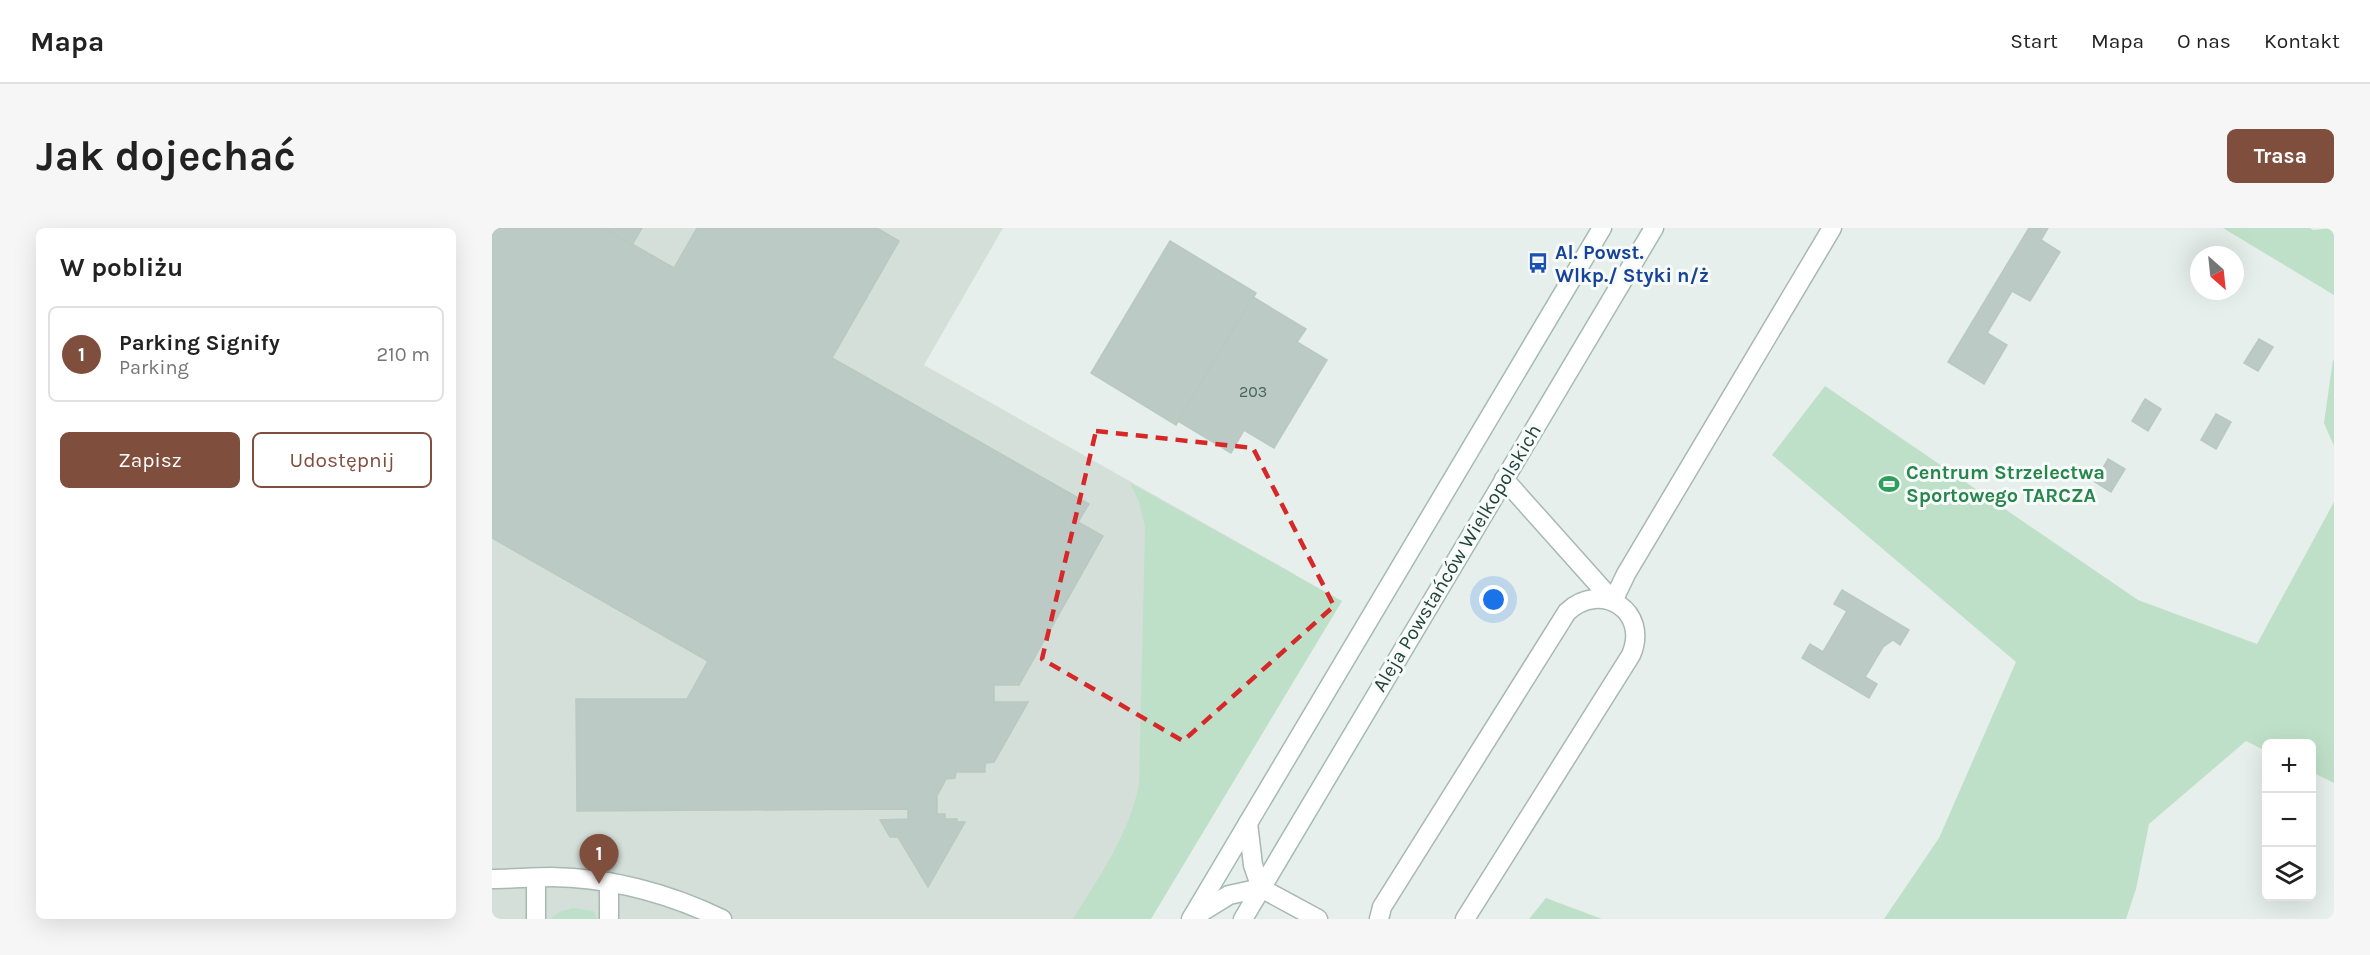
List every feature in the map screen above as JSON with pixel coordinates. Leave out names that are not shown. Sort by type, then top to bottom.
[{"type":"main road","points":[[1191,918],[1602,228]]},
{"type":"main road","name":"Aleja Powstańców Wielkopolskich","points":[[1243,919],[1654,228]]},
{"type":"main road","points":[[1613,601],[1626,574],[1832,228]]},
{"type":"main road","points":[[1465,919],[1631,654],[1636,641],[1635,627],[1624,609],[1613,601],[1504,479]]},
{"type":"main road","points":[[1379,915],[1568,612],[1578,603],[1592,598],[1613,601]]},
{"type":"main road","points":[[1248,823],[1253,865],[1261,888]]},
{"type":"main road","points":[[492,879],[550,877],[609,882],[678,900],[722,919]]},
{"type":"main road","points":[[536,879],[536,919]]},
{"type":"main road","points":[[609,882],[609,919]]},
{"type":"main road","points":[[1191,918],[1229,895],[1261,888],[1318,919]]},
{"type":"main road","points":[[678,900],[678,919]]},
{"type":"highlighted area","points":[[1096,431],[1253,448],[1334,606],[1183,741],[1042,659]]},
{"type":"shaded area","points":[[492,228],[1003,228],[924,365],[1296,575],[1091,919],[492,919]]},
{"type":"green space","points":[[2223,228],[2310,228],[2313,230],[2334,228],[2334,295]]},
{"type":"green space","points":[[2334,361],[2334,446],[2324,423]]},
{"type":"green space","points":[[1825,386],[2138,600],[2257,644],[2334,502],[2334,783],[2316,774],[2316,739],[2262,739],[2262,749],[2246,741],[2149,824],[2136,889],[2126,919],[1884,919],[1939,838],[2016,662],[1772,455]]},
{"type":"green space","points":[[1130,483],[1342,601],[1151,919],[1073,919],[1103,871],[1120,838],[1139,785],[1145,527],[1139,502]]},
{"type":"green space","points":[[1546,898],[1602,919],[1529,919]]},
{"type":"green space","points":[[573,908],[593,911],[597,919],[550,919],[559,912]]},
{"type":"building","points":[[492,228],[604,228],[674,268],[697,228],[877,228],[899,241],[832,358],[1089,504],[1078,522],[1103,536],[1019,685],[994,685],[994,702],[1028,702],[994,762],[985,763],[985,772],[956,772],[955,778],[946,779],[937,796],[937,814],[945,814],[945,819],[965,822],[928,887],[898,837],[890,837],[880,820],[908,819],[908,809],[577,811],[576,699],[687,699],[708,661],[492,538]]},
{"type":"building","points":[[604,228],[642,228],[632,245]]},
{"type":"building","points":[[2029,228],[2048,228],[2041,240],[2060,252],[2030,301],[2012,291],[1987,333],[2007,345],[1984,384],[1948,362]]},
{"type":"building","points":[[1170,241],[1256,293],[1176,425],[1091,373]]},
{"type":"building","points":[[1253,297],[1306,329],[1297,342],[1327,360],[1274,448],[1244,430],[1231,453],[1178,421]]},
{"type":"building","points":[[2259,339],[2273,347],[2258,371],[2244,363]]},
{"type":"building","points":[[2145,399],[2161,409],[2148,431],[2132,421]]},
{"type":"building","points":[[2216,414],[2231,422],[2216,449],[2201,440]]},
{"type":"building","points":[[2108,459],[2125,469],[2111,492],[2095,482]]},
{"type":"building","points":[[1842,590],[1909,630],[1900,645],[1893,640],[1883,647],[1865,677],[1877,684],[1869,698],[1802,658],[1810,644],[1823,652],[1847,611],[1834,604]]},
{"type":"place","name":"Al. Powst. Wlkp./ Styki n/ż","points":[[1538,263]]},
{"type":"place","name":"Centrum Strzelectwa Sportowego TARCZA","points":[[1889,484]]},
{"type":"place","name":"Parking Signify","points":[[599,884]]}]
